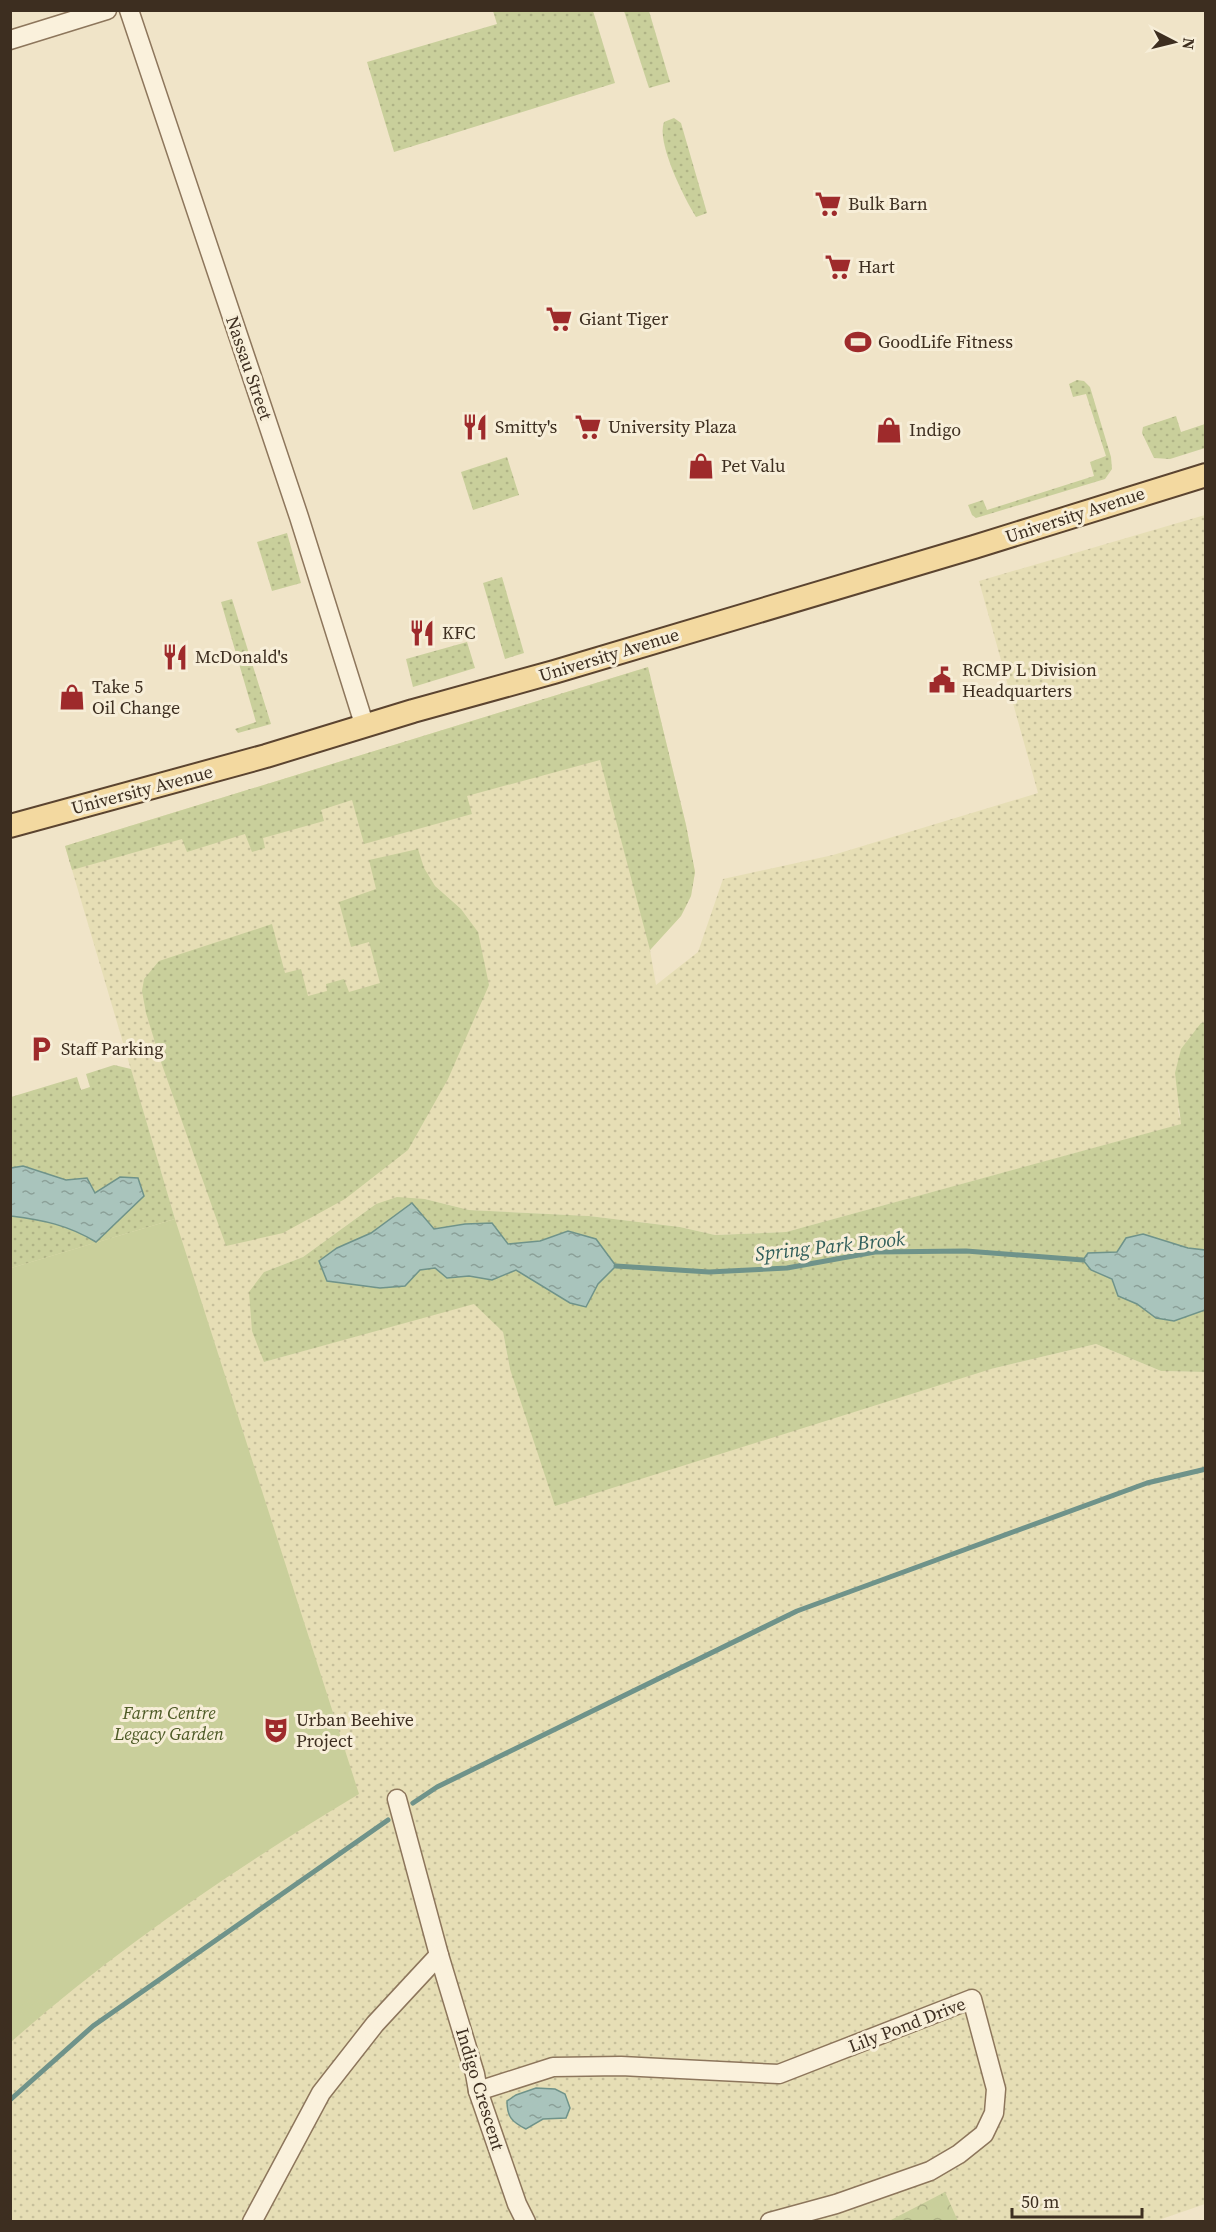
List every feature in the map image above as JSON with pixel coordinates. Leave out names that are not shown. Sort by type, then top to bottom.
[{"type":"main road","name":"University Avenue","points":[[10,826],[365,727],[974,547],[1206,475]]},
{"type":"street","points":[[10,40],[107,10]]},
{"type":"street","name":"Nassau Street","points":[[129,10],[299,517],[365,727]]},
{"type":"street","name":"Indigo Crescent","points":[[397,1799],[478,2091],[517,2204],[526,2222]]},
{"type":"street","points":[[252,2222],[321,2093],[375,2024],[439,1955]]},
{"type":"street","name":"Lily Pond Drive","points":[[478,2091],[553,2067],[621,2066],[779,2074],[972,1999],[996,2089],[994,2113],[984,2134],[959,2154],[930,2171],[836,2204],[770,2222]]},
{"type":"green space","points":[[493,11],[593,11],[615,83],[394,152],[367,62],[497,24]]},
{"type":"green space","points":[[624,11],[649,11],[670,82],[649,88]]},
{"type":"green space","points":[[674,118],[681,123],[707,213],[696,217],[678,184],[664,143],[664,122]]},
{"type":"green space","points":[[1077,380],[1084,381],[1090,387],[1111,457],[1112,469],[1105,479],[976,518],[972,515],[968,505],[983,500],[987,510],[1094,476],[1090,462],[1106,456],[1086,394],[1073,397],[1069,384]]},
{"type":"green space","points":[[1176,416],[1181,432],[1205,424],[1205,448],[1170,459],[1154,458],[1142,433],[1143,427]]},
{"type":"green space","points":[[507,457],[519,495],[473,510],[461,472]]},
{"type":"green space","points":[[1205,515],[1206,1023],[1201,1023],[1178,1111],[1182,1124],[786,1232],[715,1235],[680,1227],[589,1216],[469,1210],[425,1199],[376,1204],[303,1257],[264,1272],[264,1362],[474,1303],[503,1332],[510,1369],[991,1369],[1096,1344],[1161,1371],[1205,1372],[1205,2204],[1153,2222],[11,2222],[11,1267],[175,1219],[65,846],[648,667],[695,872],[691,896],[681,916],[650,950],[656,985],[698,952],[723,879],[833,855],[1038,793],[979,581]]},
{"type":"green space","points":[[287,533],[301,583],[272,591],[257,542]]},
{"type":"green space","points":[[502,577],[524,653],[505,659],[483,583]]},
{"type":"green space","points":[[232,599],[271,724],[238,733],[235,729],[256,722],[221,602]]},
{"type":"green space","points":[[467,642],[475,668],[413,687],[406,659]]},
{"type":"green space","points":[[648,667],[695,872],[691,896],[681,916],[650,950],[600,760],[467,796],[472,814],[364,844],[352,800],[321,810],[324,821],[263,838],[265,848],[252,852],[245,834],[187,852],[182,839],[72,870],[65,846]]},
{"type":"green space","points":[[418,849],[424,868],[435,886],[461,909],[478,932],[489,985],[448,1079],[408,1150],[345,1199],[283,1233],[226,1246],[161,1062],[146,1013],[142,991],[144,979],[159,961],[272,924],[285,973],[301,969],[308,996],[327,991],[326,984],[344,979],[349,992],[380,983],[369,942],[351,947],[339,902],[376,889],[369,860]]},
{"type":"green space","points":[[1201,1023],[1205,1023],[1205,1372],[1161,1371],[1096,1344],[991,1369],[555,1506],[510,1369],[503,1332],[474,1304],[264,1362],[252,1331],[249,1292],[264,1272],[303,1257],[376,1204],[397,1197],[425,1199],[469,1210],[589,1216],[680,1227],[715,1235],[786,1232],[1181,1124],[1175,1073],[1181,1049]]},
{"type":"green space","points":[[114,1065],[131,1069],[175,1219],[11,1268],[11,1097],[77,1077],[81,1090],[90,1087],[86,1074]]},
{"type":"green space","name":"Farm Centre Legacy Garden","points":[[175,1219],[359,1794],[179,1910],[93,1974],[11,2042],[11,1268]]},
{"type":"green space","points":[[945,2192],[958,2221],[889,2221]]},
{"type":"water","points":[[23,1166],[66,1180],[87,1178],[95,1193],[120,1177],[138,1178],[144,1196],[96,1242],[55,1224],[11,1216],[11,1168]]},
{"type":"water","points":[[412,1203],[434,1229],[492,1223],[508,1244],[540,1241],[568,1231],[596,1239],[616,1266],[598,1284],[586,1307],[570,1303],[516,1270],[492,1280],[469,1276],[447,1278],[435,1268],[420,1270],[405,1286],[380,1288],[327,1281],[319,1261],[337,1248],[371,1233]]},
{"type":"water","points":[[1143,1234],[1188,1248],[1205,1250],[1205,1310],[1174,1321],[1156,1318],[1137,1304],[1118,1296],[1112,1279],[1091,1270],[1083,1260],[1088,1253],[1117,1252],[1126,1238]]},
{"type":"water","points":[[536,2088],[555,2089],[565,2094],[570,2108],[566,2118],[543,2119],[526,2129],[514,2121],[509,2115],[507,2101]]},
{"type":"waterway","name":"Spring Park Brook","points":[[616,1266],[709,1272],[787,1268],[875,1252],[966,1251],[1083,1260]]},
{"type":"waterway","points":[[413,1803],[437,1787],[797,1611],[1147,1483],[1206,1469]]},
{"type":"waterway","points":[[10,2100],[93,2026],[388,1820]]},
{"type":"place","name":"Bulk Barn","points":[[828,204]]},
{"type":"place","name":"Hart","points":[[838,267]]},
{"type":"place","name":"Giant Tiger","points":[[559,319]]},
{"type":"place","name":"GoodLife Fitness","points":[[858,342]]},
{"type":"place","name":"Smitty's","points":[[475,427]]},
{"type":"place","name":"University Plaza","points":[[588,427]]},
{"type":"place","name":"Indigo","points":[[889,430]]},
{"type":"place","name":"Pet Valu","points":[[701,466]]},
{"type":"place","name":"KFC","points":[[422,633]]},
{"type":"place","name":"McDonald's","points":[[175,657]]},
{"type":"place","name":"RCMP L Division Headquarters","points":[[942,680]]},
{"type":"place","name":"Take 5 Oil Change","points":[[72,697]]},
{"type":"place","name":"Staff Parking","points":[[41,1049]]},
{"type":"place","name":"Urban Beehive Project","points":[[276,1730]]}]
